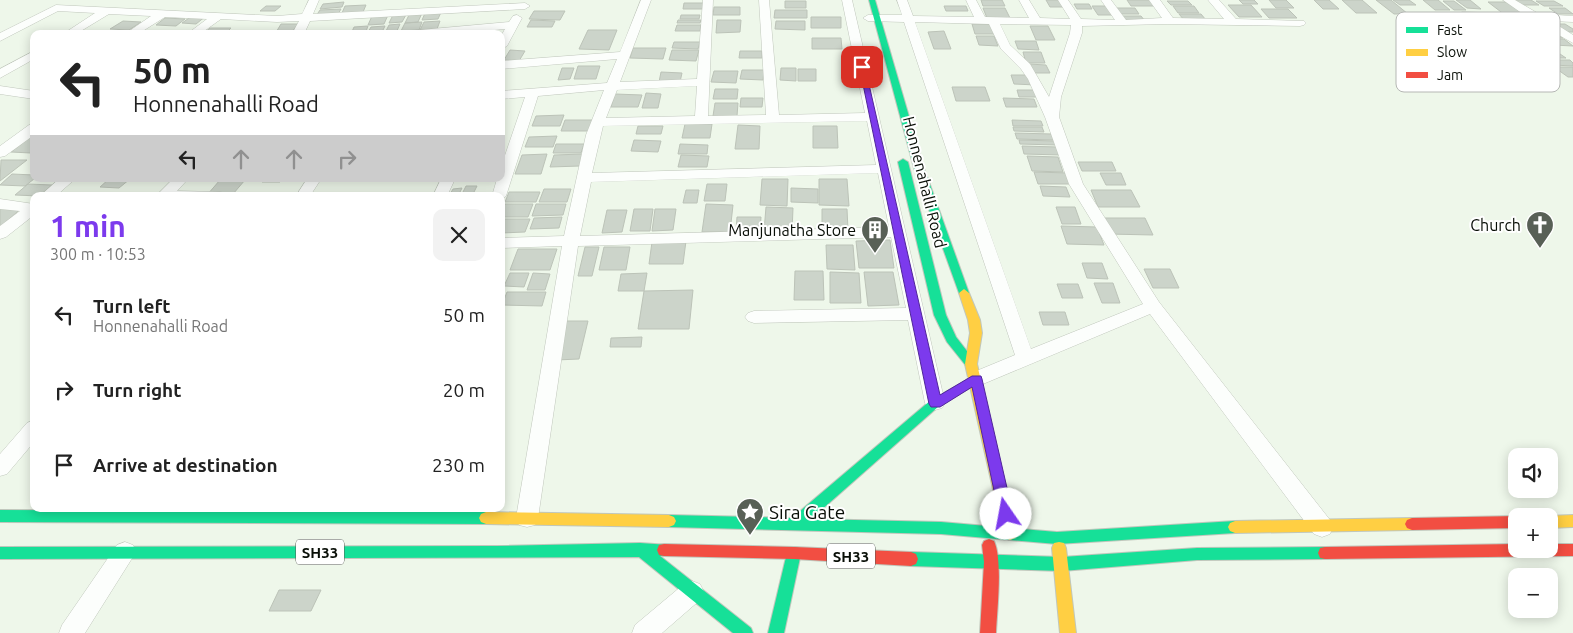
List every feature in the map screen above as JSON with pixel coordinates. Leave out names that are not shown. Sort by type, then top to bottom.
[{"type":"main road","name":"Honnenahalli Road","points":[[864,0],[872,18],[919,168],[974,320],[976,333],[974,371],[1010,534]]},
{"type":"main road","name":"Honnenahalli Road","points":[[872,0],[872,18],[889,104]]},
{"type":"main road","name":"Honnenahalli Road","points":[[900,152],[940,314],[952,339],[974,371]]},
{"type":"main road","points":[[796,523],[974,371]]},
{"type":"main road","name":"SH33","points":[[0,516],[526,518],[796,523],[923,527],[1057,538]]},
{"type":"main road","points":[[1558,522],[1573,521]]},
{"type":"main road","points":[[1068,633],[1062,564],[1057,538],[1233,527],[1322,527],[1508,522]]},
{"type":"main road","points":[[988,533],[991,562],[988,633]]},
{"type":"main road","points":[[640,550],[745,633]]},
{"type":"main road","name":"SH33","points":[[0,553],[640,550],[794,553],[897,559],[1062,564]]},
{"type":"main road","points":[[1062,564],[1197,554],[1573,550]]},
{"type":"main road","points":[[776,633],[794,553]]},
{"type":"street","points":[[300,30],[314,0]]},
{"type":"street","points":[[368,13],[371,0]]},
{"type":"street","points":[[526,518],[571,242],[598,122],[646,0]]},
{"type":"street","points":[[701,120],[708,0]]},
{"type":"street","points":[[764,0],[773,119]]},
{"type":"street","points":[[847,0],[935,404]]},
{"type":"street","points":[[902,0],[1025,358]]},
{"type":"street","points":[[971,0],[1005,47],[1026,66],[1034,78],[1052,117],[1076,184],[1153,306],[1322,527]]},
{"type":"street","points":[[1024,0],[1036,21]]},
{"type":"street","points":[[1052,117],[1055,97],[1076,33],[1077,21],[1063,0]]},
{"type":"street","points":[[1106,0],[1123,23]]},
{"type":"street","points":[[1154,0],[1168,17],[1167,21]]},
{"type":"street","points":[[1213,0],[1233,22]]},
{"type":"street","points":[[1508,0],[1527,12]]},
{"type":"street","points":[[0,38],[56,8],[277,19],[368,13],[427,5],[526,3]]},
{"type":"street","points":[[505,39],[526,3]]},
{"type":"street","points":[[75,30],[108,10]]},
{"type":"street","points":[[136,30],[163,13]]},
{"type":"street","points":[[198,30],[217,17]]},
{"type":"street","points":[[872,18],[1123,23],[1167,21],[1300,23]]},
{"type":"street","points":[[1560,19],[1573,19]]},
{"type":"street","points":[[455,30],[513,25]]},
{"type":"street","points":[[1560,32],[1573,40]]},
{"type":"street","points":[[505,65],[624,55]]},
{"type":"street","points":[[0,74],[30,56]]},
{"type":"street","points":[[505,95],[612,86],[703,82]]},
{"type":"street","points":[[0,90],[30,94]]},
{"type":"street","points":[[505,178],[533,92]]},
{"type":"street","points":[[598,122],[872,117]]},
{"type":"street","points":[[0,153],[30,131]]},
{"type":"street","points":[[586,178],[884,169]]},
{"type":"street","points":[[52,192],[64,182]]},
{"type":"street","points":[[168,192],[178,182]]},
{"type":"street","points":[[0,204],[30,208]]},
{"type":"street","points":[[0,234],[30,211]]},
{"type":"street","points":[[505,243],[898,232]]},
{"type":"street","points":[[974,371],[1025,358],[1153,306]]},
{"type":"street","points":[[754,317],[916,314]]},
{"type":"street","points":[[0,468],[30,433]]},
{"type":"street","points":[[71,633],[126,552]]},
{"type":"street","points":[[644,633],[692,592]]},
{"type":"building","points":[[981,0],[1002,0],[1005,6],[983,6]]},
{"type":"building","points":[[1046,0],[1063,0],[1067,7],[1050,7]]},
{"type":"building","points":[[1127,0],[1150,0],[1155,6],[1131,6]]},
{"type":"building","points":[[1239,0],[1254,0],[1258,4],[1243,4]]},
{"type":"building","points":[[1269,0],[1286,0],[1294,8],[1276,8]]},
{"type":"building","points":[[1314,0],[1329,0],[1339,9],[1323,9]]},
{"type":"building","points":[[1342,0],[1362,0],[1377,13],[1356,13]]},
{"type":"building","points":[[1376,0],[1391,0],[1406,12],[1396,12],[1394,14]]},
{"type":"building","points":[[1393,0],[1409,0],[1416,5],[1400,5]]},
{"type":"building","points":[[1423,0],[1438,0],[1450,10],[1435,10]]},
{"type":"building","points":[[1456,0],[1470,0],[1481,9],[1467,8]]},
{"type":"building","points":[[1513,0],[1531,0],[1539,5],[1520,5]]},
{"type":"building","points":[[785,1],[806,1],[806,8],[785,8]]},
{"type":"building","points":[[1167,1],[1188,1],[1192,5],[1171,5]]},
{"type":"building","points":[[1443,1],[1454,1],[1466,10],[1454,10]]},
{"type":"building","points":[[1536,1],[1554,1],[1563,6],[1544,6]]},
{"type":"building","points":[[344,2],[342,7],[320,9],[323,4]]},
{"type":"building","points":[[1488,2],[1507,2],[1520,12],[1501,12]]},
{"type":"building","points":[[684,3],[704,3],[703,9],[683,9]]},
{"type":"building","points":[[1074,4],[1089,4],[1092,9],[1077,9]]},
{"type":"building","points":[[366,5],[363,12],[342,13],[345,6]]},
{"type":"building","points":[[1228,5],[1251,5],[1262,17],[1239,17]]},
{"type":"building","points":[[266,6],[281,6],[275,11],[260,11]]},
{"type":"building","points":[[944,6],[966,6],[968,11],[946,11]]},
{"type":"building","points":[[1092,6],[1107,6],[1113,15],[1098,15]]},
{"type":"building","points":[[1173,6],[1194,6],[1199,13],[1178,13]]},
{"type":"building","points":[[714,7],[740,7],[740,15],[713,15]]},
{"type":"building","points":[[983,8],[1005,8],[1010,18],[987,18]]},
{"type":"building","points":[[1115,8],[1135,8],[1139,14],[1119,14]]},
{"type":"building","points":[[1549,8],[1565,8],[1573,14],[1560,14],[1560,12],[1555,12]]},
{"type":"building","points":[[341,9],[338,14],[316,16],[320,10]]},
{"type":"building","points":[[1261,9],[1288,9],[1297,18],[1269,18]]},
{"type":"building","points":[[442,10],[438,19],[422,20],[426,11]]},
{"type":"building","points":[[775,10],[807,10],[807,18],[774,18]]},
{"type":"building","points":[[534,11],[565,11],[560,20],[529,19]]},
{"type":"building","points":[[394,13],[407,13],[402,22],[389,23]]},
{"type":"building","points":[[410,13],[422,13],[418,22],[405,23]]},
{"type":"building","points":[[1179,14],[1201,14],[1206,20],[1184,20]]},
{"type":"building","points":[[388,15],[384,24],[368,25],[372,16]]},
{"type":"building","points":[[681,15],[700,15],[699,19],[680,19]]},
{"type":"building","points":[[192,16],[206,16],[196,24],[182,23]]},
{"type":"building","points":[[1119,16],[1141,16],[1145,21],[1122,21]]},
{"type":"building","points":[[811,17],[841,17],[841,28],[811,28]]},
{"type":"building","points":[[165,18],[185,19],[176,26],[156,25]]},
{"type":"building","points":[[531,20],[555,21],[552,27],[527,27]]},
{"type":"building","points":[[678,20],[701,20],[700,23],[677,23]]},
{"type":"building","points":[[717,20],[741,20],[740,32],[716,33]]},
{"type":"building","points":[[123,21],[141,22],[129,30],[110,29]]},
{"type":"building","points":[[440,21],[437,29],[420,30],[424,22]]},
{"type":"building","points":[[776,21],[805,21],[805,30],[775,29]]},
{"type":"building","points":[[422,22],[419,30],[402,30],[405,23]]},
{"type":"building","points":[[281,24],[298,24],[293,30],[277,30]]},
{"type":"building","points":[[400,24],[397,30],[386,30],[389,25]]},
{"type":"building","points":[[972,24],[991,24],[995,34],[975,34]]},
{"type":"building","points":[[1560,24],[1565,24],[1573,29],[1573,32],[1564,32],[1560,30]]},
{"type":"building","points":[[677,25],[701,25],[700,31],[675,31]]},
{"type":"building","points":[[368,26],[366,30],[353,30],[354,27]]},
{"type":"building","points":[[385,26],[383,30],[369,30],[371,27]]},
{"type":"building","points":[[1030,26],[1048,26],[1055,40],[1036,40]]},
{"type":"building","points":[[210,28],[231,28],[229,30],[208,30]]},
{"type":"building","points":[[588,30],[617,30],[609,50],[579,49]]},
{"type":"building","points":[[944,31],[951,49],[934,49],[928,32]]},
{"type":"building","points":[[976,36],[994,36],[998,46],[979,45]]},
{"type":"building","points":[[812,38],[841,38],[842,49],[812,49]]},
{"type":"building","points":[[1560,39],[1564,39],[1573,46],[1560,45]]},
{"type":"building","points":[[1015,41],[1036,41],[1039,50],[1018,49]]},
{"type":"building","points":[[674,42],[700,42],[698,49],[672,48]]},
{"type":"building","points":[[633,48],[666,48],[663,59],[630,58]]},
{"type":"building","points":[[510,50],[525,51],[519,61],[505,60]]},
{"type":"building","points":[[672,50],[699,50],[696,61],[669,60]]},
{"type":"building","points":[[740,51],[762,51],[762,58],[739,58]]},
{"type":"building","points":[[1023,52],[1041,52],[1045,63],[1026,63]]},
{"type":"building","points":[[1560,60],[1570,60],[1573,66],[1560,65]]},
{"type":"building","points":[[1029,64],[1046,65],[1050,73],[1033,73]]},
{"type":"building","points":[[578,66],[600,66],[596,79],[574,79]]},
{"type":"building","points":[[1560,67],[1573,67],[1573,77],[1568,77],[1560,71]]},
{"type":"building","points":[[562,68],[574,68],[570,79],[558,80]]},
{"type":"building","points":[[781,68],[796,68],[796,81],[780,80]]},
{"type":"building","points":[[798,69],[816,69],[816,81],[798,81]]},
{"type":"building","points":[[742,70],[764,70],[763,80],[740,79]]},
{"type":"building","points":[[714,71],[738,71],[736,83],[711,82]]},
{"type":"building","points":[[661,72],[682,73],[680,82],[659,82]]},
{"type":"building","points":[[1011,75],[1032,75],[1036,85],[1014,84]]},
{"type":"building","points":[[952,87],[985,87],[990,101],[956,101]]},
{"type":"building","points":[[715,89],[738,89],[737,99],[713,99]]},
{"type":"building","points":[[1017,90],[1036,90],[1038,97],[1019,97]]},
{"type":"building","points":[[646,93],[661,94],[658,108],[642,108]]},
{"type":"building","points":[[615,94],[642,95],[638,107],[611,107]]},
{"type":"building","points":[[741,98],[763,98],[762,107],[740,107]]},
{"type":"building","points":[[1003,98],[1034,99],[1037,107],[1006,107]]},
{"type":"building","points":[[715,103],[738,103],[737,116],[713,116]]},
{"type":"building","points":[[564,115],[560,126],[532,126],[536,116]]},
{"type":"building","points":[[565,120],[593,120],[589,131],[561,131]]},
{"type":"building","points":[[1012,120],[1041,121],[1043,126],[1013,126]]},
{"type":"building","points":[[685,124],[712,124],[710,138],[682,138]]},
{"type":"building","points":[[738,125],[760,126],[759,149],[735,149]]},
{"type":"building","points":[[638,126],[663,126],[661,134],[636,134]]},
{"type":"building","points":[[813,126],[837,126],[838,148],[813,148]]},
{"type":"building","points":[[1013,127],[1042,127],[1044,132],[1014,131]]},
{"type":"building","points":[[1015,133],[1052,134],[1054,140],[1017,139]]},
{"type":"building","points":[[557,136],[553,147],[525,147],[529,137]]},
{"type":"building","points":[[29,138],[30,138],[30,153],[11,152]]},
{"type":"building","points":[[634,140],[661,141],[658,152],[631,151]]},
{"type":"building","points":[[1019,140],[1055,141],[1057,145],[1020,144]]},
{"type":"building","points":[[556,144],[584,144],[581,153],[553,153]]},
{"type":"building","points":[[680,144],[708,145],[707,154],[678,154]]},
{"type":"building","points":[[1022,146],[1058,147],[1061,155],[1024,154]]},
{"type":"building","points":[[547,154],[541,174],[515,174],[522,155]]},
{"type":"building","points":[[583,154],[580,166],[550,167],[554,155]]},
{"type":"building","points":[[681,155],[709,156],[707,167],[678,167]]},
{"type":"building","points":[[1027,156],[1058,157],[1063,172],[1032,171]]},
{"type":"building","points":[[1,160],[27,160],[0,181]]},
{"type":"building","points":[[1078,162],[1112,162],[1116,171],[1082,171]]},
{"type":"building","points":[[1034,172],[1069,173],[1073,184],[1038,184]]},
{"type":"building","points":[[1100,173],[1121,173],[1126,185],[1106,185]]},
{"type":"building","points":[[12,174],[30,175],[30,182],[25,186],[0,185]]},
{"type":"building","points":[[762,179],[788,179],[787,206],[760,205]]},
{"type":"building","points":[[819,179],[847,179],[849,206],[819,205]]},
{"type":"building","points":[[106,182],[126,182],[119,188],[100,187]]},
{"type":"building","points":[[218,182],[243,182],[235,192],[210,192]]},
{"type":"building","points":[[28,184],[52,185],[44,192],[30,192],[30,196],[15,195]]},
{"type":"building","points":[[707,184],[727,184],[725,201],[704,201]]},
{"type":"building","points":[[466,186],[477,186],[474,192],[463,192]]},
{"type":"building","points":[[1040,186],[1066,187],[1070,197],[1043,196]]},
{"type":"building","points":[[462,188],[460,192],[451,192],[453,189]]},
{"type":"building","points":[[791,188],[818,189],[818,203],[791,202]]},
{"type":"building","points":[[544,189],[571,189],[567,202],[539,202]]},
{"type":"building","points":[[686,190],[699,190],[697,203],[683,203]]},
{"type":"building","points":[[1091,190],[1131,190],[1140,207],[1098,207]]},
{"type":"building","points":[[509,192],[540,192],[536,202],[505,202]]},
{"type":"building","points":[[505,204],[533,204],[528,217],[505,217]]},
{"type":"building","points":[[536,204],[566,204],[563,215],[532,216]]},
{"type":"building","points":[[706,204],[733,205],[730,232],[702,232]]},
{"type":"building","points":[[25,205],[0,227],[0,206]]},
{"type":"building","points":[[766,207],[793,208],[792,232],[764,231]]},
{"type":"building","points":[[1056,207],[1075,207],[1081,224],[1062,224]]},
{"type":"building","points":[[634,209],[653,209],[650,231],[630,231]]},
{"type":"building","points":[[655,209],[676,209],[673,230],[652,231]]},
{"type":"building","points":[[822,209],[847,209],[848,230],[822,229]]},
{"type":"building","points":[[607,210],[627,210],[622,232],[602,233]]},
{"type":"building","points":[[562,217],[559,228],[530,229],[534,218]]},
{"type":"building","points":[[737,217],[761,217],[760,232],[736,231]]},
{"type":"building","points":[[1101,218],[1145,218],[1153,235],[1108,234]]},
{"type":"building","points":[[505,219],[530,219],[525,232],[505,233]]},
{"type":"building","points":[[1061,226],[1097,227],[1104,245],[1067,244]]},
{"type":"building","name":"Manjunatha Store","points":[[890,240],[894,268],[859,268],[856,241]]},
{"type":"building","points":[[686,241],[683,264],[649,264],[652,242]]},
{"type":"building","points":[[826,245],[853,245],[855,270],[827,269]]},
{"type":"building","points":[[585,247],[599,247],[592,276],[578,276]]},
{"type":"building","points":[[604,247],[630,247],[626,270],[599,270]]},
{"type":"building","points":[[518,249],[557,249],[550,270],[510,270]]},
{"type":"building","points":[[1082,263],[1102,263],[1108,279],[1087,278]]},
{"type":"building","points":[[1144,269],[1170,269],[1179,288],[1153,288]]},
{"type":"building","points":[[795,271],[823,271],[824,300],[794,300]]},
{"type":"building","points":[[830,272],[859,273],[861,303],[830,303]]},
{"type":"building","points":[[864,272],[893,272],[899,305],[868,306]]},
{"type":"building","points":[[510,273],[529,273],[524,287],[505,286]]},
{"type":"building","points":[[533,273],[550,274],[545,290],[527,290]]},
{"type":"building","points":[[647,273],[644,291],[618,291],[621,274]]},
{"type":"building","points":[[1094,283],[1113,283],[1120,303],[1102,303]]},
{"type":"building","points":[[1057,284],[1078,284],[1083,298],[1062,298]]},
{"type":"building","points":[[693,290],[689,329],[638,329],[644,291]]},
{"type":"building","points":[[507,292],[546,292],[542,306],[505,305]]},
{"type":"building","points":[[1039,312],[1065,312],[1069,325],[1043,325]]},
{"type":"building","points":[[566,321],[588,321],[579,359],[556,360]]},
{"type":"building","points":[[642,337],[641,347],[610,347],[611,338]]},
{"type":"building","points":[[279,590],[321,590],[311,611],[269,611]]},
{"type":"traffic: fast","points":[[872,0],[919,168],[964,293]]},
{"type":"traffic: fast","points":[[903,162],[940,315],[951,339],[971,364]]},
{"type":"traffic: fast","points":[[796,523],[935,403],[976,379]]},
{"type":"traffic: fast","points":[[0,516],[486,518]]},
{"type":"traffic: fast","points":[[669,521],[941,528],[1057,538],[1235,527]]},
{"type":"traffic: fast","points":[[640,549],[745,633]]},
{"type":"traffic: fast","points":[[0,553],[664,550]]},
{"type":"traffic: fast","points":[[776,633],[794,553]]},
{"type":"traffic: fast","points":[[911,559],[1062,564],[1197,554],[1325,553]]},
{"type":"traffic: slow","points":[[964,293],[974,320],[976,333],[971,364],[1010,534]]},
{"type":"traffic: slow","points":[[486,518],[669,521]]},
{"type":"traffic: slow","points":[[1558,522],[1573,521]]},
{"type":"traffic: slow","points":[[1235,527],[1412,524]]},
{"type":"traffic: slow","points":[[1059,548],[1068,633]]},
{"type":"traffic: jam","points":[[1412,524],[1508,522]]},
{"type":"traffic: jam","points":[[988,633],[991,562],[989,545]]},
{"type":"traffic: jam","points":[[664,550],[794,553],[911,559]]},
{"type":"traffic: jam","points":[[1325,553],[1573,550]]},
{"type":"place","name":"Church","points":[[1540,249]]},
{"type":"place","name":"Manjunatha Store","points":[[875,254]]},
{"type":"place","name":"Sira Gate","points":[[750,536]]},
{"type":"route","points":[[862,67],[935,404],[976,379],[1006,514]]}]
